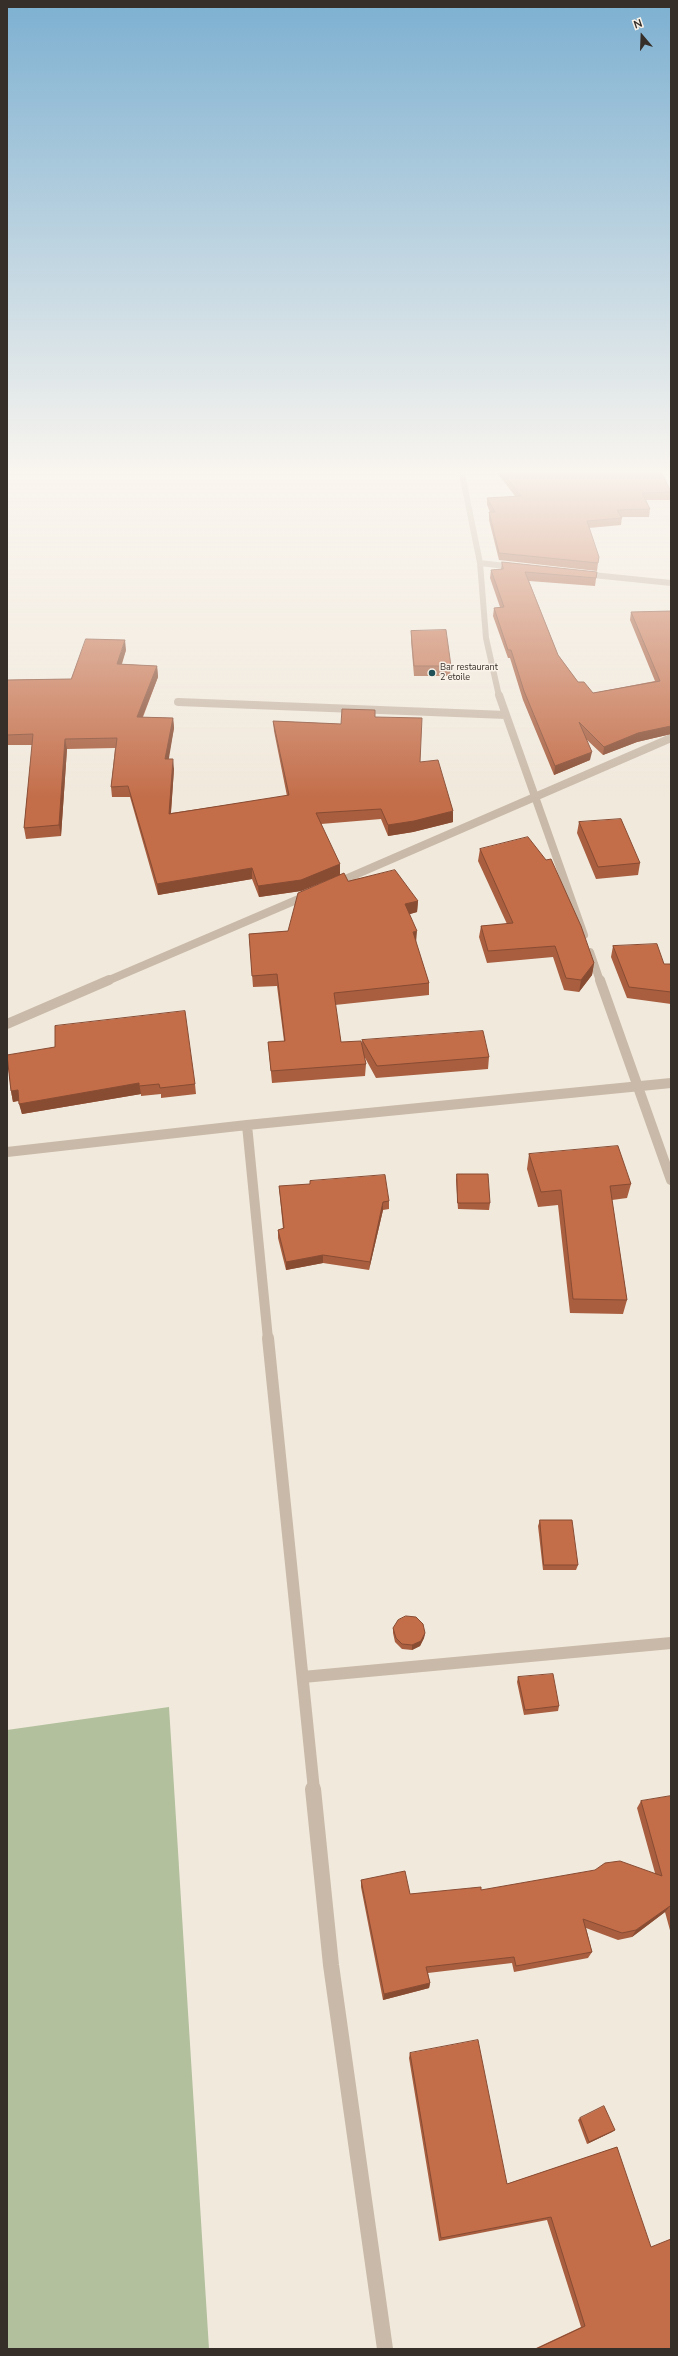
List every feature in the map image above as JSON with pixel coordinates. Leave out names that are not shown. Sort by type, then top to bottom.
[{"type":"street","points":[[481,579],[486,638],[496,687],[536,797],[636,1086],[671,1180]]},
{"type":"street","points":[[634,579],[671,583]]},
{"type":"street","points":[[178,702],[506,715]]},
{"type":"street","points":[[7,1024],[671,738]]},
{"type":"street","points":[[7,1152],[247,1125],[671,1083]]},
{"type":"street","points":[[247,1125],[331,1965],[386,2349]]},
{"type":"street","points":[[303,1678],[671,1643]]},
{"type":"green space","points":[[169,1707],[209,2349],[7,2349],[7,1730]]},
{"type":"building","points":[[494,579],[528,579],[558,655],[578,682],[584,682],[593,693],[660,681],[631,612],[671,611],[671,726],[638,733],[604,747],[579,722],[592,752],[555,766],[524,691],[511,650],[508,650],[494,608],[504,607]]},
{"type":"building","points":[[446,630],[451,666],[414,666],[411,631]]},
{"type":"building","points":[[86,639],[125,640],[117,664],[157,666],[137,717],[173,718],[165,759],[173,759],[169,814],[289,795],[273,721],[341,724],[342,709],[375,710],[375,717],[422,718],[420,762],[438,760],[453,811],[414,821],[388,825],[381,809],[316,813],[340,864],[301,880],[258,886],[252,868],[157,884],[128,786],[111,787],[117,738],[65,739],[59,825],[24,828],[33,734],[7,735],[7,680],[71,679]]},
{"type":"building","points":[[621,819],[640,863],[598,867],[579,822]]},
{"type":"building","points":[[528,837],[546,860],[551,859],[581,926],[594,963],[581,980],[566,978],[555,946],[488,951],[481,926],[513,923],[480,849]]},
{"type":"building","points":[[395,870],[418,901],[405,904],[417,931],[413,932],[429,983],[334,993],[341,1042],[361,1041],[366,1064],[271,1071],[268,1042],[285,1041],[277,974],[252,976],[249,934],[288,931],[298,893],[344,873],[348,881]]},
{"type":"building","points":[[657,944],[664,964],[670,964],[671,967],[671,992],[629,987],[613,946]]},
{"type":"building","points":[[185,1011],[195,1084],[160,1088],[159,1084],[139,1086],[139,1083],[19,1104],[18,1090],[11,1091],[7,1055],[55,1047],[55,1026]]},
{"type":"building","points":[[483,1031],[489,1057],[377,1066],[362,1040]]},
{"type":"building","points":[[618,1146],[631,1184],[610,1186],[627,1300],[573,1299],[561,1190],[541,1192],[529,1154]]},
{"type":"building","points":[[457,1174],[488,1174],[490,1203],[458,1203]]},
{"type":"building","points":[[385,1175],[389,1201],[383,1202],[370,1262],[323,1255],[286,1262],[278,1230],[284,1228],[279,1186],[310,1184],[310,1181]]},
{"type":"building","points":[[540,1520],[572,1520],[578,1565],[544,1565]]},
{"type":"building","points":[[406,1616],[416,1617],[423,1624],[425,1633],[421,1641],[412,1645],[402,1644],[396,1638],[393,1628],[398,1620]]},
{"type":"building","points":[[553,1674],[559,1706],[525,1710],[518,1677]]},
{"type":"building","points":[[671,1796],[671,1910],[670,1906],[636,1930],[622,1933],[583,1919],[592,1952],[516,1966],[514,1957],[426,1967],[430,1983],[384,1994],[361,1880],[405,1871],[410,1894],[481,1887],[481,1890],[595,1870],[605,1863],[620,1861],[662,1876],[641,1801]]},
{"type":"building","points":[[478,2040],[507,2184],[617,2147],[651,2247],[671,2239],[671,2349],[536,2349],[585,2326],[551,2217],[441,2238],[410,2053]]},
{"type":"building","points":[[604,2106],[615,2130],[589,2142],[580,2118]]},
{"type":"place","name":"Bar restaurant 2 etoile","points":[[432,673]]}]
